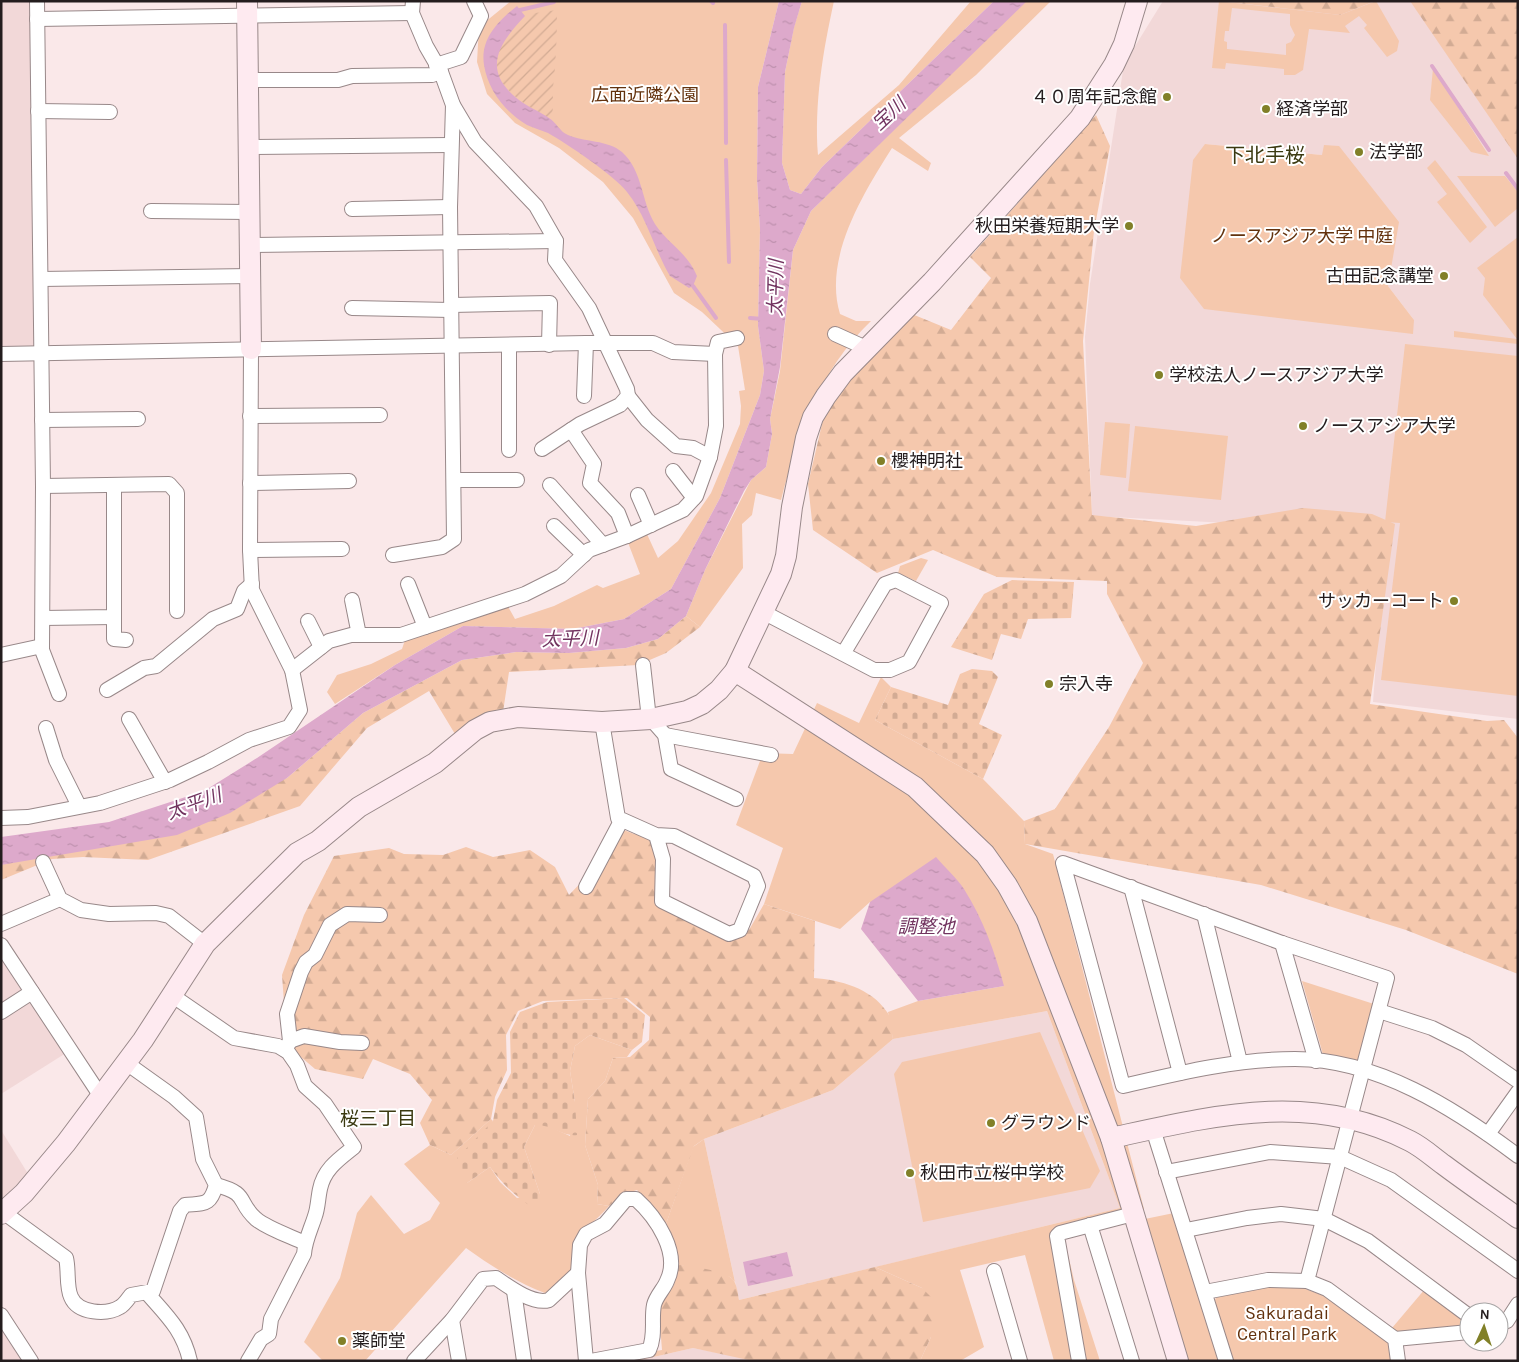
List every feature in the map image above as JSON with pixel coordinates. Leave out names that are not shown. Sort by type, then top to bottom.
[{"type":"street","points":[[37,1],[43,486],[42,646],[59,694]]},
{"type":"street","points":[[248,80],[338,80],[352,76],[432,75],[438,68],[461,57],[468,46],[481,16],[474,1]]},
{"type":"street","points":[[126,1062],[174,1097],[196,1117],[203,1158],[216,1185],[212,1198],[206,1203],[185,1204],[180,1211],[154,1291],[131,1295],[121,1307],[98,1313],[76,1304],[71,1297],[66,1258],[2,1213],[24,1193],[66,1143],[173,996],[206,944],[297,853],[318,841],[360,807],[434,763],[475,730],[502,718],[518,717],[602,722],[650,719],[687,710],[702,704],[719,690],[735,671],[781,574],[786,556],[799,466],[806,438],[814,417],[843,373],[932,282],[1080,118],[1114,65],[1124,44],[1137,1]]},
{"type":"street","points":[[37,18],[247,9],[413,7],[426,46],[438,68],[453,105],[475,142],[536,206],[556,241],[555,260],[589,308],[628,396],[647,420],[676,446],[693,448],[710,457]]},
{"type":"street","points":[[1,818],[28,817],[100,803],[165,782],[249,740],[288,727],[300,710],[292,670],[252,590],[250,550],[251,349],[247,9]]},
{"type":"street","points":[[393,555],[442,547],[454,538],[452,243],[450,207],[450,145],[453,105]]},
{"type":"street","points":[[38,111],[110,112]]},
{"type":"street","points":[[249,147],[450,145]]},
{"type":"street","points":[[352,209],[450,207]]},
{"type":"street","points":[[151,211],[249,212]]},
{"type":"street","points":[[250,244],[556,241]]},
{"type":"street","points":[[41,280],[250,276]]},
{"type":"street","points":[[352,308],[452,307],[550,303],[549,345]]},
{"type":"street","points":[[835,334],[866,348]]},
{"type":"street","points":[[292,670],[329,641],[359,635],[401,635],[525,594],[561,576],[584,555],[683,510],[694,498],[710,457],[716,426],[715,354],[718,342],[737,338]]},
{"type":"street","points":[[584,396],[586,344]]},
{"type":"street","points":[[1,354],[40,355],[251,349],[653,344],[673,352],[715,354]]},
{"type":"street","points":[[509,345],[509,450]]},
{"type":"street","points":[[542,449],[571,430],[620,405],[628,396]]},
{"type":"street","points":[[250,416],[380,415]]},
{"type":"street","points":[[42,420],[138,419]]},
{"type":"street","points":[[571,430],[594,464],[590,483],[618,514],[627,536]]},
{"type":"street","points":[[672,471],[694,498]]},
{"type":"street","points":[[454,480],[517,480]]},
{"type":"street","points":[[250,482],[349,481]]},
{"type":"street","points":[[43,486],[169,484],[177,493],[177,611]]},
{"type":"street","points":[[114,485],[114,639],[126,640]]},
{"type":"street","points":[[550,485],[603,545]]},
{"type":"street","points":[[638,495],[651,525]]},
{"type":"street","points":[[554,526],[584,555]]},
{"type":"street","points":[[250,550],[342,549]]},
{"type":"street","points":[[763,612],[843,654],[874,670],[890,670],[909,662],[941,603],[896,580],[885,584],[843,654]]},
{"type":"street","points":[[107,690],[144,668],[156,666],[213,619],[237,609],[244,591],[252,584]]},
{"type":"street","points":[[408,584],[425,627]]},
{"type":"street","points":[[352,600],[359,635]]},
{"type":"street","points":[[43,618],[114,617]]},
{"type":"street","points":[[308,621],[321,647]]},
{"type":"street","points":[[1,655],[42,646]]},
{"type":"street","points":[[643,665],[650,719],[665,735],[671,769],[736,799]]},
{"type":"street","points":[[735,671],[915,787],[986,854],[1007,884],[1027,921],[1110,1138],[1178,1361]]},
{"type":"street","points":[[129,719],[165,782]]},
{"type":"street","points":[[602,722],[618,818],[656,835],[674,836],[754,876],[758,886],[740,930],[729,934],[662,901],[663,860],[656,835]]},
{"type":"street","points":[[46,728],[56,760],[79,806]]},
{"type":"street","points":[[665,735],[771,755]]},
{"type":"street","points":[[586,887],[621,820]]},
{"type":"street","points":[[42,862],[60,899],[81,910],[109,914],[156,913],[169,916],[206,944]]},
{"type":"street","points":[[1307,1281],[1362,1070],[1379,1011],[1387,978],[1282,943],[1063,863],[1122,1086],[1240,1062],[1296,1059],[1316,1061],[1362,1070],[1404,1086],[1440,1104],[1488,1134],[1518,1156]]},
{"type":"street","points":[[1131,887],[1180,1073]]},
{"type":"street","points":[[1,924],[60,899]]},
{"type":"street","points":[[254,1359],[271,1329],[271,1319],[304,1254],[305,1243],[316,1216],[325,1176],[332,1164],[354,1147],[325,1104],[305,1086],[288,1046],[287,1014],[306,962],[315,955],[330,925],[347,914],[380,915]]},
{"type":"street","points":[[1204,914],[1240,1062]]},
{"type":"street","points":[[1282,943],[1316,1061]]},
{"type":"street","points":[[1,946],[100,1095]]},
{"type":"street","points":[[1,1012],[32,992]]},
{"type":"street","points":[[173,996],[234,1038],[278,1046],[288,1046],[304,1036],[340,1042],[362,1043]]},
{"type":"street","points":[[1379,1011],[1432,1028],[1466,1045],[1518,1081]]},
{"type":"street","points":[[1488,1134],[1518,1092]]},
{"type":"street","points":[[1110,1138],[1228,1115],[1276,1110],[1313,1111],[1350,1120],[1410,1141],[1518,1218]]},
{"type":"street","points":[[1153,1129],[1226,1361]]},
{"type":"street","points":[[1166,1172],[1270,1152],[1340,1157],[1391,1180],[1518,1271]]},
{"type":"street","points":[[216,1185],[231,1189],[240,1195],[256,1220],[305,1243]]},
{"type":"street","points":[[586,1361],[578,1273],[580,1245],[586,1234],[604,1224],[626,1199],[636,1199],[646,1208],[661,1230],[670,1252],[668,1280],[655,1302],[653,1341],[649,1350],[591,1361]]},
{"type":"street","points":[[1079,1361],[1056,1242],[1060,1233],[1133,1214]]},
{"type":"street","points":[[1186,1230],[1247,1218],[1281,1214],[1324,1219],[1368,1241],[1459,1309]]},
{"type":"street","points":[[1090,1225],[1132,1361]]},
{"type":"street","points":[[994,1271],[1020,1361]]},
{"type":"street","points":[[414,1361],[452,1320],[483,1279],[496,1278],[514,1291],[544,1302],[549,1300],[578,1273]]},
{"type":"street","points":[[1205,1292],[1268,1280],[1307,1281],[1327,1289],[1395,1339],[1459,1333]]},
{"type":"street","points":[[514,1291],[524,1361]]},
{"type":"street","points":[[147,1293],[179,1330],[186,1344],[190,1361]]},
{"type":"street","points":[[1509,1317],[1518,1304]]},
{"type":"street","points":[[1,1315],[31,1361]]},
{"type":"street","points":[[452,1320],[459,1361]]},
{"type":"street","points":[[1395,1339],[1398,1361]]},
{"type":"shaded area","points":[[1,1],[41,1],[46,347],[1,348]]},
{"type":"shaded area","name":"ノースアジア大学","points":[[1163,1],[1518,1],[1518,719],[1373,702],[1386,531],[1092,516],[1085,337],[1090,284],[1124,64]],"holes":[[[1205,144],[1322,155],[1388,286],[1414,320]]]},
{"type":"shaded area","points":[[1,956],[66,1053],[1,1094]]},
{"type":"shaded area","name":"秋田市立桜中学校","points":[[1047,1011],[1120,1208],[739,1300],[704,1139],[833,1090],[893,1039]]},
{"type":"shaded area","points":[[1,1130],[30,1177],[1,1209]]},
{"type":"shaded area","points":[[1,1325],[24,1361],[1,1361]]},
{"type":"shaded area","points":[[693,1348],[753,1360],[753,1361],[636,1361]]},
{"type":"green space","name":"広面近隣公園","points":[[511,1],[779,1],[758,87],[757,179],[760,229],[758,326],[764,371],[760,395],[720,498],[671,589],[624,619],[573,629],[463,626],[395,665],[335,704],[327,692],[337,675],[371,664],[402,649],[406,637],[506,603],[515,619],[554,606],[597,585],[603,588],[640,574],[627,540],[646,532],[658,558],[678,541],[711,493],[740,424],[741,406],[739,391],[745,390],[738,346],[702,312],[674,293],[633,218],[603,182],[559,148],[515,123],[487,94],[477,62],[479,27]]},
{"type":"green space","points":[[802,1],[834,1],[826,39],[818,97],[818,155],[899,85],[971,1],[994,1],[822,167],[801,194],[790,190],[782,163],[785,72],[794,27]]},
{"type":"green space","points":[[1025,1],[1051,1],[976,75],[899,138],[931,163],[928,171],[892,148],[858,206],[841,249],[836,293],[840,314],[856,321],[871,321],[853,340],[824,382],[795,450],[781,500],[756,493],[752,515],[742,524],[743,568],[700,627],[686,616],[705,570],[751,480],[766,467],[772,434],[770,419],[780,371],[793,250],[811,211]]},
{"type":"green space","points":[[1219,1],[1340,15],[1376,1],[1399,41],[1397,51],[1387,57],[1364,28],[1367,25],[1359,16],[1345,26],[1350,33],[1309,29],[1303,70],[1295,75],[1284,75],[1284,69],[1226,63],[1225,69],[1212,68]],"holes":[[[1232,8],[1290,14],[1290,25],[1295,35],[1291,42],[1286,44],[1286,55],[1227,49],[1227,42],[1224,41],[1225,31],[1229,31]]]},
{"type":"green space","points":[[1220,1],[1375,1],[1340,15]]},
{"type":"green space","points":[[1410,1],[1518,1],[1518,159]]},
{"type":"green space","points":[[557,10],[553,108],[550,119],[530,108],[511,92],[497,73],[496,62],[500,45],[528,14]]},
{"type":"green space","points":[[1433,68],[1489,156],[1471,152],[1430,100]]},
{"type":"green space","points":[[1096,115],[1110,146],[1094,231],[1083,341],[1092,515],[1196,526],[1303,508],[1372,514],[1395,524],[1370,704],[1487,721],[1504,720],[1518,738],[1518,974],[1406,930],[1261,885],[1025,844],[1024,821],[1055,809],[1109,727],[1143,663],[1107,594],[1107,581],[997,577],[933,550],[877,573],[813,530],[808,484],[826,407],[907,312],[951,330],[991,278],[970,257]]},
{"type":"green space","name":"ノースアジア大学 中庭","points":[[1205,144],[1322,155],[1324,145],[1339,146],[1399,222],[1388,286],[1414,320],[1413,334],[1204,309],[1180,278],[1193,160]]},
{"type":"green space","points":[[1435,160],[1487,227],[1470,243],[1437,202],[1447,194],[1427,168]]},
{"type":"green space","points":[[1457,176],[1505,176],[1518,192],[1518,208],[1495,227]]},
{"type":"green space","points":[[1518,237],[1518,344],[1454,337],[1454,331],[1517,339],[1483,295],[1485,278],[1477,268]]},
{"type":"green space","name":"サッカーコート","points":[[1405,344],[1518,356],[1518,696],[1381,680],[1400,523],[1385,522]]},
{"type":"green space","points":[[1105,422],[1130,424],[1126,478],[1100,475]]},
{"type":"green space","points":[[1135,426],[1228,436],[1221,500],[1128,491]]},
{"type":"green space","points":[[921,558],[928,560],[916,581],[898,573],[900,566]]},
{"type":"green space","points":[[1012,580],[1074,582],[1071,618],[1028,619],[1021,639],[1001,634],[992,660],[951,647],[984,594]]},
{"type":"green space","points":[[686,616],[700,627],[666,653],[638,665],[509,672],[503,712],[455,734],[429,691],[367,728],[300,806],[148,860],[83,857],[52,859],[1,880],[1,865],[287,778],[363,713],[462,660],[516,652],[569,653],[626,648],[658,639]]},
{"type":"green space","points":[[972,669],[992,671],[998,677],[979,724],[1002,735],[983,779],[875,720],[891,687],[948,705],[960,674]]},
{"type":"green space","points":[[881,677],[891,687],[875,720],[983,779],[1024,821],[1025,844],[1053,854],[1144,1209],[1062,1229],[1074,1280],[1100,1361],[1054,1361],[1025,1255],[960,1270],[984,1347],[960,1361],[920,1361],[931,1337],[922,1288],[875,1267],[1120,1208],[1047,1011],[893,1039],[888,1012],[918,1001],[1004,986],[870,902],[840,929],[764,904],[783,848],[736,825],[763,753],[793,754],[817,703],[859,723]]},
{"type":"green space","points":[[616,827],[634,834],[646,835],[659,852],[660,906],[722,937],[749,930],[764,904],[815,921],[814,978],[844,983],[864,991],[880,1004],[889,1015],[891,1021],[893,1039],[833,1090],[704,1139],[694,1146],[666,1224],[637,1190],[624,1194],[609,1206],[597,1204],[598,1185],[585,1145],[588,1099],[605,1081],[613,1058],[630,1057],[649,1040],[650,1017],[627,998],[543,1001],[518,1011],[506,1035],[507,1070],[495,1097],[491,1119],[451,1155],[430,1145],[420,1123],[432,1100],[410,1074],[373,1059],[363,1079],[315,1069],[287,1045],[282,975],[304,915],[334,856],[389,848],[404,854],[443,855],[466,847],[493,857],[530,850],[555,867],[569,895],[592,871]]},
{"type":"green space","points":[[1302,981],[1374,1004],[1360,1060],[1354,1064],[1324,1058]]},
{"type":"green space","points":[[624,998],[645,1015],[642,1042],[632,1050],[590,1035],[575,1046],[570,1071],[575,1102],[577,1135],[567,1134],[546,1126],[535,1125],[524,1147],[540,1194],[535,1209],[510,1190],[490,1167],[467,1183],[459,1177],[457,1158],[493,1121],[497,1100],[511,1073],[510,1032],[520,1012],[547,1002]]},
{"type":"green space","name":"グラウンド","points":[[1040,1032],[1100,1171],[1090,1188],[923,1222],[894,1074],[902,1062]]},
{"type":"green space","points":[[590,1035],[632,1050],[627,1057],[613,1058],[605,1081],[588,1099],[585,1145],[598,1185],[597,1204],[609,1206],[577,1240],[574,1247],[571,1274],[545,1293],[504,1273],[466,1248],[365,1361],[323,1361],[304,1342],[340,1278],[357,1213],[371,1195],[404,1234],[430,1220],[440,1203],[404,1164],[430,1145],[451,1155],[491,1119],[493,1121],[467,1183],[490,1167],[500,1182],[517,1198],[540,1194],[524,1147],[535,1125],[546,1125],[570,1136],[575,1102],[570,1071],[575,1046]]},
{"type":"green space","points":[[704,1139],[735,1282],[730,1277],[676,1264],[677,1252],[666,1224],[693,1147]]},
{"type":"green space","points":[[1174,1213],[1219,1361],[1185,1361],[1140,1220]]},
{"type":"green space","points":[[676,1264],[716,1271],[730,1277],[735,1283],[739,1300],[875,1267],[922,1288],[936,1302],[931,1337],[920,1361],[753,1361],[693,1348],[636,1361],[591,1361],[662,1350],[659,1313],[663,1297],[674,1285]]},
{"type":"green space","name":"Sakuradai Central Park","points":[[1267,1285],[1300,1287],[1327,1297],[1386,1339],[1392,1348],[1393,1361],[1232,1361],[1214,1301],[1218,1295]]},
{"type":"green space","points":[[1425,1289],[1459,1315],[1459,1329],[1398,1334],[1392,1328]]},
{"type":"water","points":[[779,1],[802,1],[785,72],[782,163],[790,190],[801,194],[822,167],[994,1],[1027,1],[811,211],[793,250],[780,367],[770,419],[772,434],[766,467],[751,480],[744,491],[705,570],[686,616],[658,639],[626,648],[569,653],[516,652],[462,660],[363,713],[287,778],[230,813],[177,835],[1,865],[1,837],[109,822],[204,791],[257,758],[395,665],[463,626],[573,629],[624,619],[671,589],[720,498],[760,395],[764,371],[758,326],[760,229],[757,179],[758,87]]},
{"type":"water","points":[[517,6],[525,16],[515,26],[501,47],[497,68],[500,79],[507,89],[519,100],[551,120],[565,134],[610,145],[622,152],[634,168],[650,215],[655,224],[683,254],[693,268],[697,276],[693,286],[689,288],[670,276],[640,212],[621,185],[566,144],[548,133],[519,120],[499,100],[489,83],[483,56],[492,31]]},
{"type":"water","name":"調整池","points":[[936,857],[961,885],[971,900],[983,924],[1004,986],[918,1001],[861,929],[870,902]]},
{"type":"water","points":[[787,1252],[793,1276],[748,1286],[743,1262]]},
{"type":"waterway","points":[[520,10],[554,2]]},
{"type":"waterway","points":[[725,25],[726,143]]},
{"type":"waterway","points":[[1432,66],[1489,150]]},
{"type":"waterway","points":[[726,160],[729,262]]},
{"type":"waterway","points":[[1506,173],[1518,189]]},
{"type":"waterway","points":[[693,286],[716,318]]},
{"type":"waterway","name":"太平川","points":[[750,318],[763,319]]},
{"type":"place","name":"４０周年記念館","points":[[1167,97]]},
{"type":"place","name":"経済学部","points":[[1266,109]]},
{"type":"place","name":"法学部","points":[[1359,152]]},
{"type":"place","name":"秋田栄養短期大学","points":[[1129,226]]},
{"type":"place","name":"古田記念講堂","points":[[1444,276]]},
{"type":"place","name":"学校法人ノースアジア大学","points":[[1159,375]]},
{"type":"place","name":"ノースアジア大学","points":[[1303,426]]},
{"type":"place","name":"櫻神明社","points":[[881,461]]},
{"type":"place","name":"サッカーコート","points":[[1454,601]]},
{"type":"place","name":"宗入寺","points":[[1049,684]]},
{"type":"place","name":"グラウンド","points":[[991,1123]]},
{"type":"place","name":"秋田市立桜中学校","points":[[910,1173]]},
{"type":"place","name":"薬師堂","points":[[342,1341]]},
{"type":"district","name":"下北手桜","points":[[1265,155]]},
{"type":"district","name":"桜三丁目","points":[[378,1119]]},
{"type":"water label","name":"宝川","points":[[889,114]]}]
